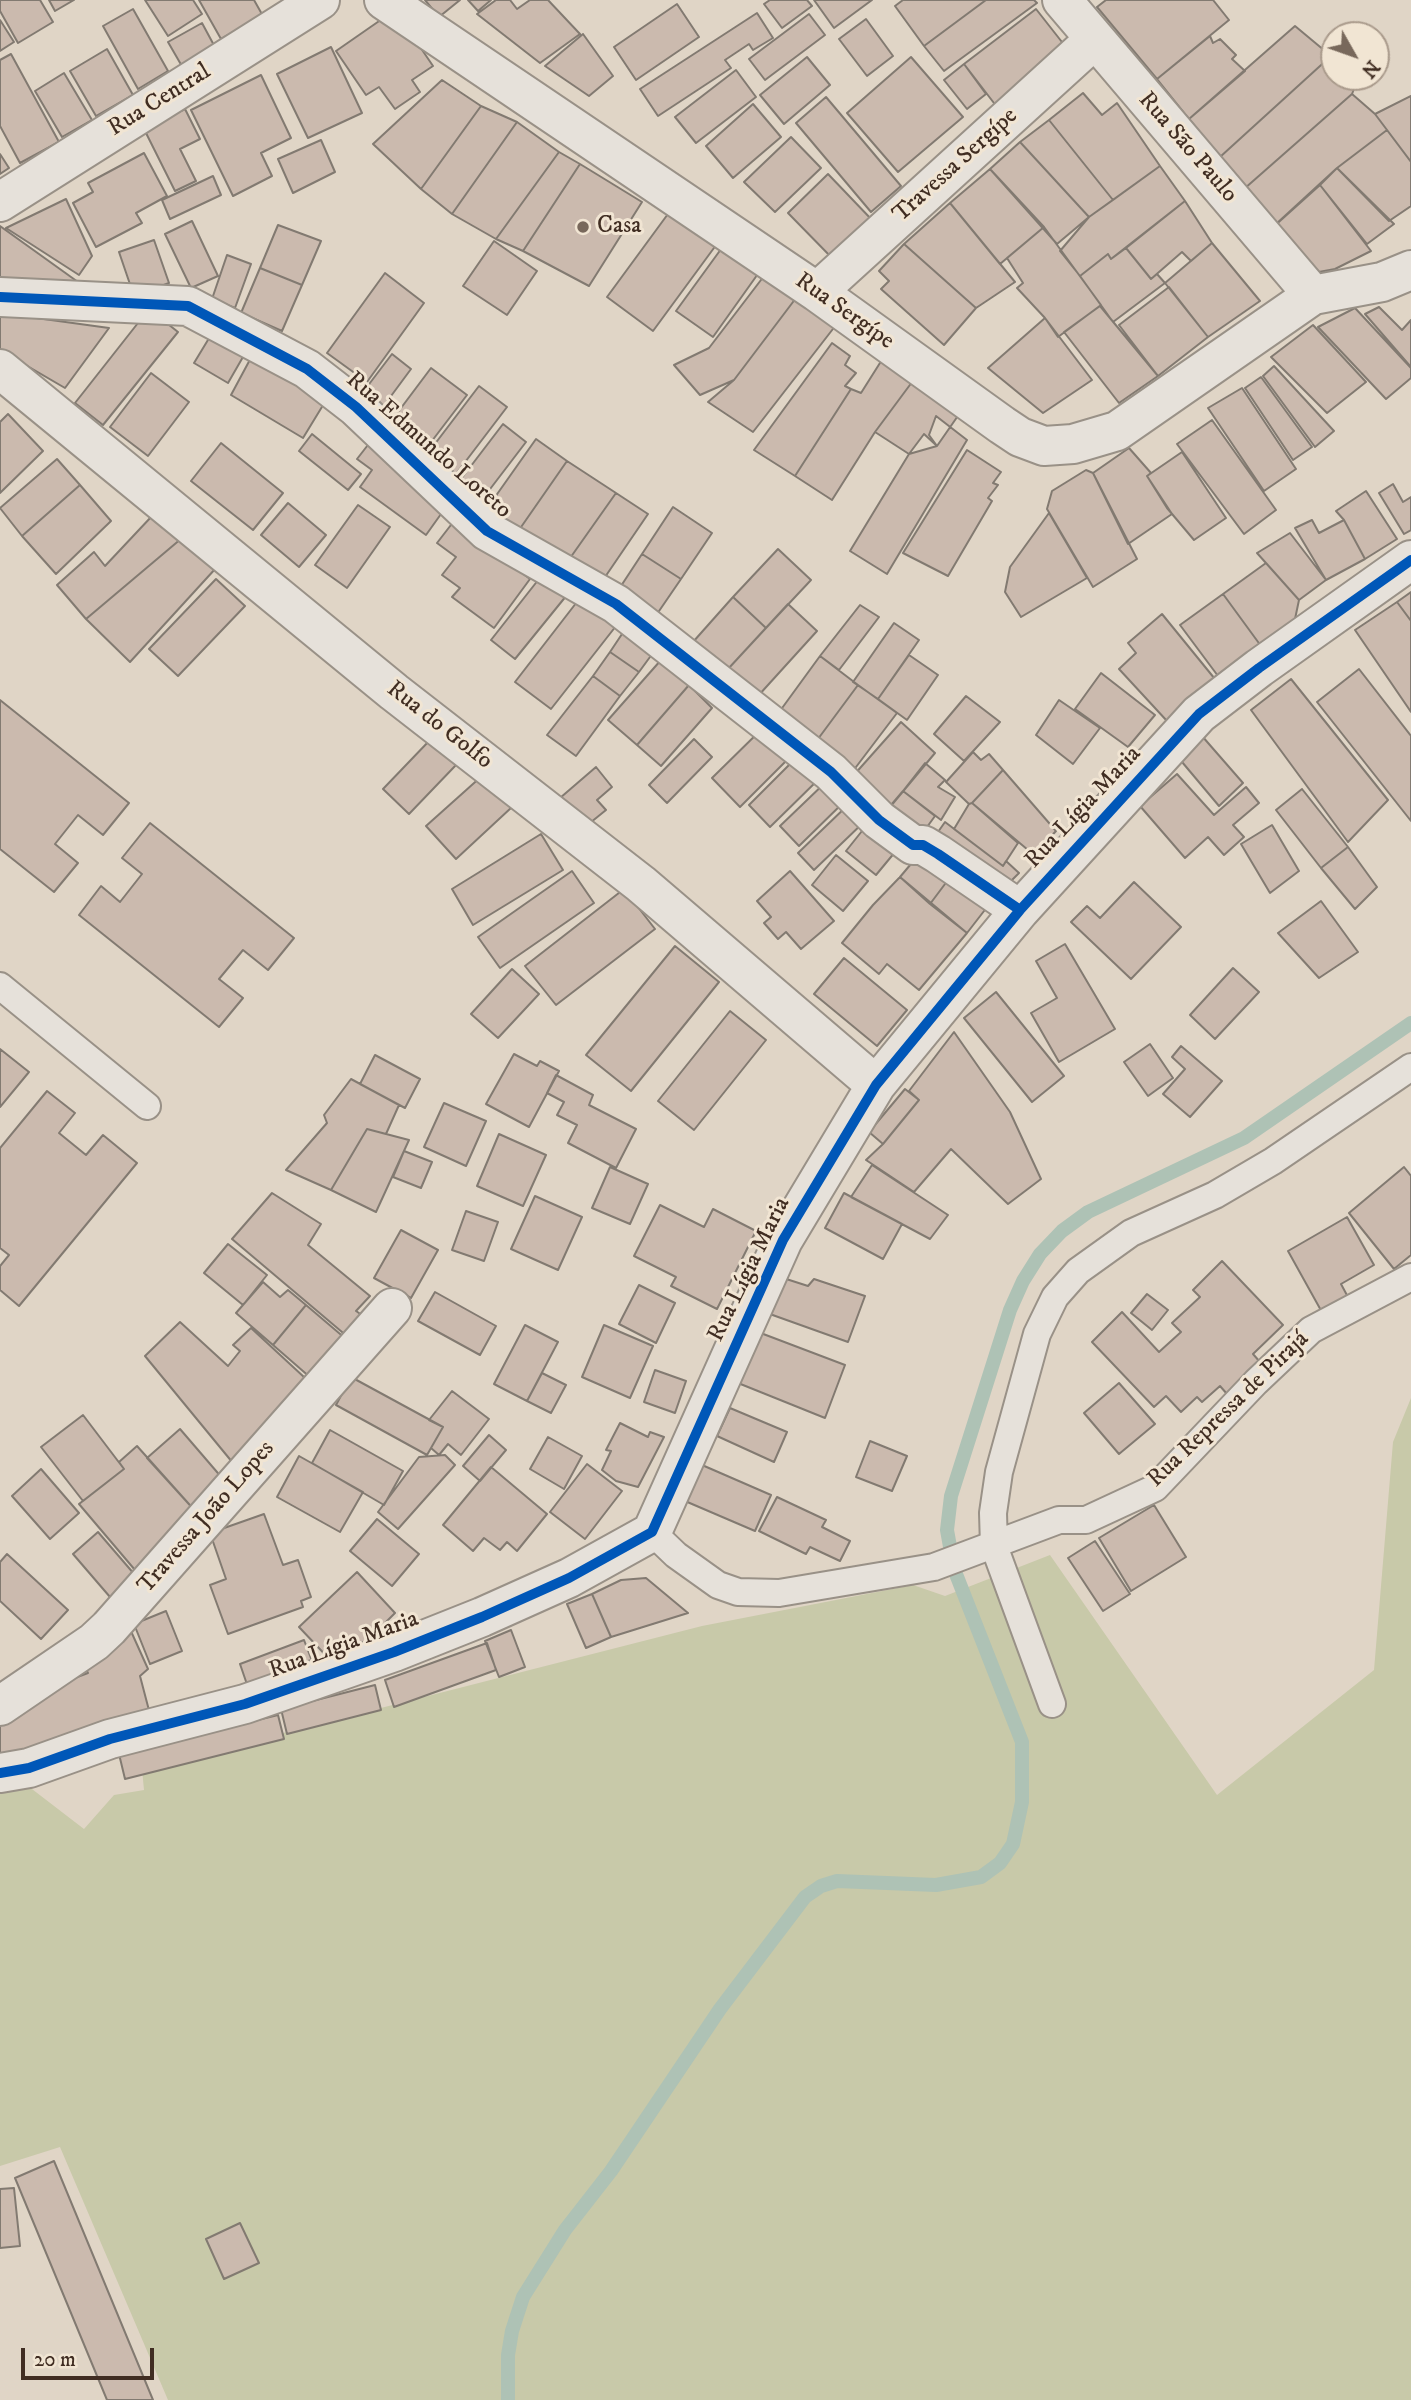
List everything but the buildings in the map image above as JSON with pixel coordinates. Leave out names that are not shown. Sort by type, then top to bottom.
[{"type":"street","name":"Rua Central","points":[[0,202],[320,0]]},
{"type":"street","name":"Rua Sergípe","points":[[384,0],[817,292],[1002,425],[1044,446],[1073,444],[1118,431],[1312,295]]},
{"type":"street","name":"Rua São Paulo","points":[[1062,0],[1312,295]]},
{"type":"street","name":"Travessa Sergípe","points":[[817,292],[1094,40]]},
{"type":"street","points":[[1312,295],[1382,282],[1411,270]]},
{"type":"street","name":"Rua Edmundo Loreto","points":[[0,297],[188,306],[307,369],[356,407],[487,531],[616,604],[831,772],[879,820],[913,845],[929,848],[1020,910]]},
{"type":"street","name":"Rua do Golfo","points":[[0,369],[394,692],[641,884],[876,1085]]},
{"type":"street","name":"Rua Lígia Maria","points":[[0,1773],[29,1768],[110,1739],[245,1704],[394,1652],[569,1578],[652,1532],[783,1240],[876,1085],[1020,910],[1199,714],[1411,560]]},
{"type":"street","name":"Travessa João Lopes","points":[[0,1706],[94,1642],[109,1628],[392,1308]]},
{"type":"lane","points":[[0,986],[147,1106]]},
{"type":"lane","points":[[1052,1704],[994,1546],[993,1513],[999,1472],[1037,1334],[1055,1297],[1078,1271],[1104,1250],[1131,1233],[1215,1195],[1273,1161],[1411,1067]]},
{"type":"lane","name":"Rua Repressa de Pirajá","points":[[652,1532],[676,1555],[718,1585],[738,1592],[779,1593],[934,1567],[1059,1520],[1086,1520],[1155,1488],[1256,1382],[1311,1330],[1411,1277]]},
{"type":"green space","points":[[1411,1398],[1411,2400],[168,2400],[60,2147],[0,2166],[0,1779],[15,1776],[84,1829],[114,1795],[144,1790],[142,1769],[702,1626],[913,1585],[945,1596],[1050,1555],[1217,1795],[1374,1670],[1393,1442]]},
{"type":"waterway","points":[[508,2400],[508,2355],[512,2331],[523,2297],[565,2230],[611,2171],[720,2009],[805,1897],[821,1886],[837,1881],[936,1885],[981,1877],[1000,1863],[1013,1844],[1022,1802],[1022,1742],[954,1569],[947,1530],[951,1496],[1010,1310],[1023,1281],[1040,1254],[1062,1231],[1088,1212],[1244,1138],[1411,1023]]},
{"type":"cycle path","points":[[0,297],[188,306],[307,369],[356,407],[487,531],[616,604],[831,772],[879,820],[913,845],[923,845],[938,854],[1020,910]]},
{"type":"cycle path","points":[[0,1773],[29,1768],[110,1739],[245,1704],[394,1652],[569,1578],[652,1532],[783,1240],[876,1085],[1020,910],[1199,714],[1411,560]]},
{"type":"place","name":"Casa","points":[[583,227]]}]
